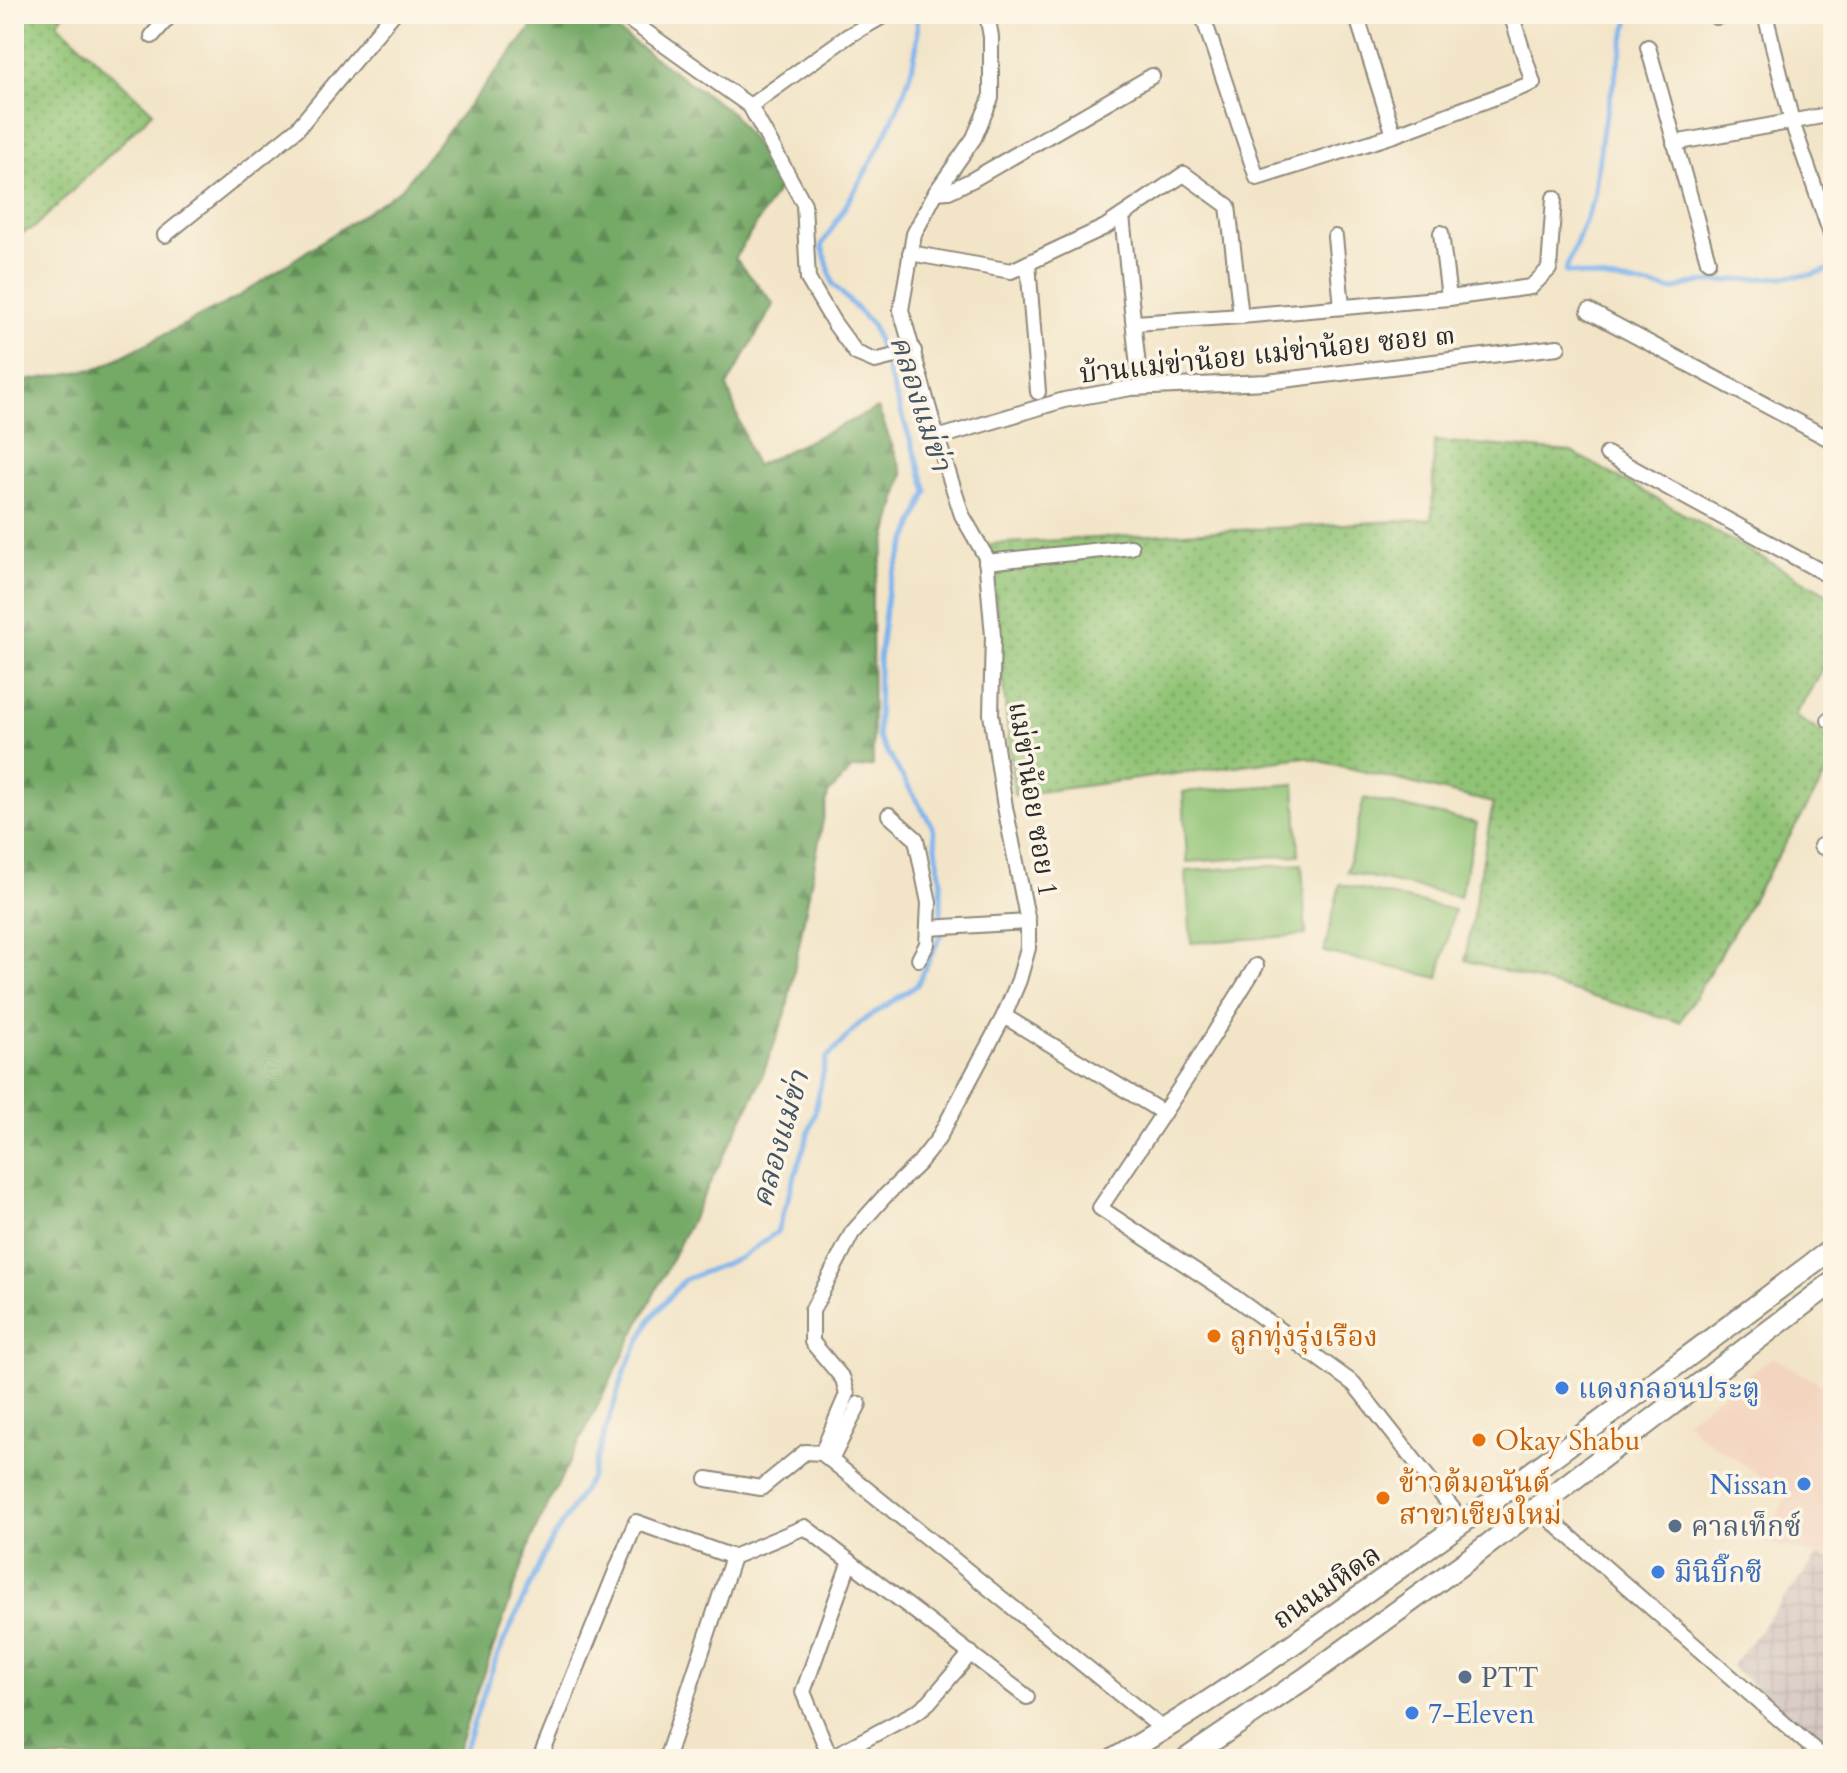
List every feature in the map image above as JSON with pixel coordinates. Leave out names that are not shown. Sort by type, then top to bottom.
[{"type":"main road","name":"ถนนมหิดล","points":[[1114,1759],[1164,1730],[1328,1620],[1464,1523],[1833,1248]]},
{"type":"main road","points":[[1186,1759],[1304,1679],[1537,1508],[1833,1282]]},
{"type":"street","points":[[152,36],[171,14]]},
{"type":"street","points":[[165,235],[297,129],[393,14]]},
{"type":"street","points":[[621,14],[750,106],[804,204],[808,279],[856,353],[875,361],[914,351]]},
{"type":"street","points":[[750,106],[848,36],[887,14]]},
{"type":"street","name":"แม่ข่าน้อย ซอย 1","points":[[827,1457],[847,1394],[843,1379],[812,1342],[812,1311],[852,1233],[938,1139],[1004,1016],[1028,948],[1028,922],[1005,807],[991,714],[993,636],[986,562],[962,515],[901,310],[914,234],[936,192],[974,138],[991,98],[991,37],[987,14]]},
{"type":"street","points":[[1202,14],[1257,178],[1394,135],[1533,83],[1511,14]]},
{"type":"street","points":[[1356,14],[1394,135]]},
{"type":"street","points":[[1765,14],[1792,122],[1833,240]]},
{"type":"street","points":[[1648,47],[1708,261]]},
{"type":"street","points":[[936,192],[949,191],[972,180],[1152,76]]},
{"type":"street","points":[[1674,143],[1833,114]]},
{"type":"street","points":[[910,253],[1011,271],[1105,227],[1184,174],[1228,206],[1241,316]]},
{"type":"street","points":[[1135,323],[1449,298],[1531,287],[1549,269],[1554,198]]},
{"type":"street","points":[[1122,216],[1139,376]]},
{"type":"street","points":[[1441,233],[1449,298]]},
{"type":"street","points":[[1335,237],[1342,306]]},
{"type":"street","points":[[1028,263],[1038,392]]},
{"type":"street","points":[[1589,311],[1833,441]]},
{"type":"street","name":"บ้านแม่ข่าน้อย แม่ข่าน้อย ซอย ๓","points":[[937,438],[1064,400],[1131,388],[1267,382],[1558,347]]},
{"type":"street","points":[[1607,454],[1833,578]]},
{"type":"street","points":[[986,562],[1131,547]]},
{"type":"street","points":[[889,815],[916,839],[929,903],[927,944],[919,959]]},
{"type":"street","points":[[929,928],[1028,922]]},
{"type":"street","points":[[1256,966],[1188,1076],[1100,1208],[1223,1289],[1354,1384],[1464,1523]]},
{"type":"street","points":[[1004,1016],[1162,1112]]},
{"type":"street","points":[[827,1457],[859,1404]]},
{"type":"street","points":[[707,1479],[761,1488],[805,1452],[827,1457],[1164,1730]]},
{"type":"street","points":[[1537,1508],[1825,1759]]},
{"type":"street","points":[[540,1759],[636,1522],[733,1557],[805,1527],[1027,1697]]},
{"type":"street","points":[[666,1759],[733,1557]]},
{"type":"street","points":[[850,1561],[803,1692],[830,1759],[918,1711],[971,1653]]},
{"type":"shaded area","points":[[1773,1357],[1833,1392],[1833,1562],[1818,1555],[1765,1542],[1787,1494],[1698,1434],[1686,1420]]},
{"type":"shaded area","points":[[1818,1555],[1833,1562],[1833,1753],[1731,1667]]},
{"type":"green space","points":[[14,14],[64,14],[57,23],[153,112],[34,228],[14,236]]},
{"type":"green space","points":[[597,16],[732,113],[782,183],[735,258],[774,304],[727,386],[755,466],[878,408],[903,474],[872,597],[873,766],[852,769],[828,794],[786,1013],[756,1092],[535,1530],[454,1759],[14,1759],[14,383],[99,368],[236,298],[401,189],[538,20]]},
{"type":"green space","points":[[1434,441],[1572,452],[1833,597],[1833,652],[1795,716],[1833,740],[1833,763],[1680,1022],[1465,960],[1493,803],[1304,757],[1014,795],[990,544],[1432,519]]},
{"type":"green space","points":[[1295,784],[1299,855],[1187,862],[1183,792]]},
{"type":"green space","points":[[1364,798],[1477,823],[1460,897],[1347,872]]},
{"type":"green space","points":[[1302,864],[1306,935],[1191,943],[1186,871]]},
{"type":"green space","points":[[1340,884],[1454,910],[1439,978],[1324,952]]},
{"type":"waterway","name":"คลองแม่ข่า","points":[[461,1759],[496,1659],[546,1550],[591,1477],[625,1370],[651,1318],[684,1280],[742,1257],[777,1232],[814,1116],[826,1059],[861,1022],[917,985],[941,935],[941,881],[933,827],[878,737],[879,660],[888,588],[927,491],[873,326],[833,284],[822,245],[870,165],[901,101],[917,40],[916,14]]},
{"type":"waterway","points":[[1630,14],[1603,127],[1594,198],[1565,272],[1673,290],[1695,283],[1810,275],[1833,268]]},
{"type":"place","name":"ลูกทุ่งรุ่งเรือง","points":[[1214,1336]]},
{"type":"place","name":"แดงกลอนประตู","points":[[1562,1388]]},
{"type":"place","name":"Okay Shabu","points":[[1479,1440]]},
{"type":"place","name":"Nissan","points":[[1804,1484]]},
{"type":"place","name":"ข้าวต้มอนันต์ สาขาเชียงใหม่","points":[[1383,1498]]},
{"type":"place","name":"คาลเท็กซ์","points":[[1675,1526]]},
{"type":"place","name":"มินิบิ๊กซี","points":[[1658,1572]]},
{"type":"place","name":"PTT","points":[[1465,1677]]},
{"type":"place","name":"7-Eleven","points":[[1412,1713]]}]
